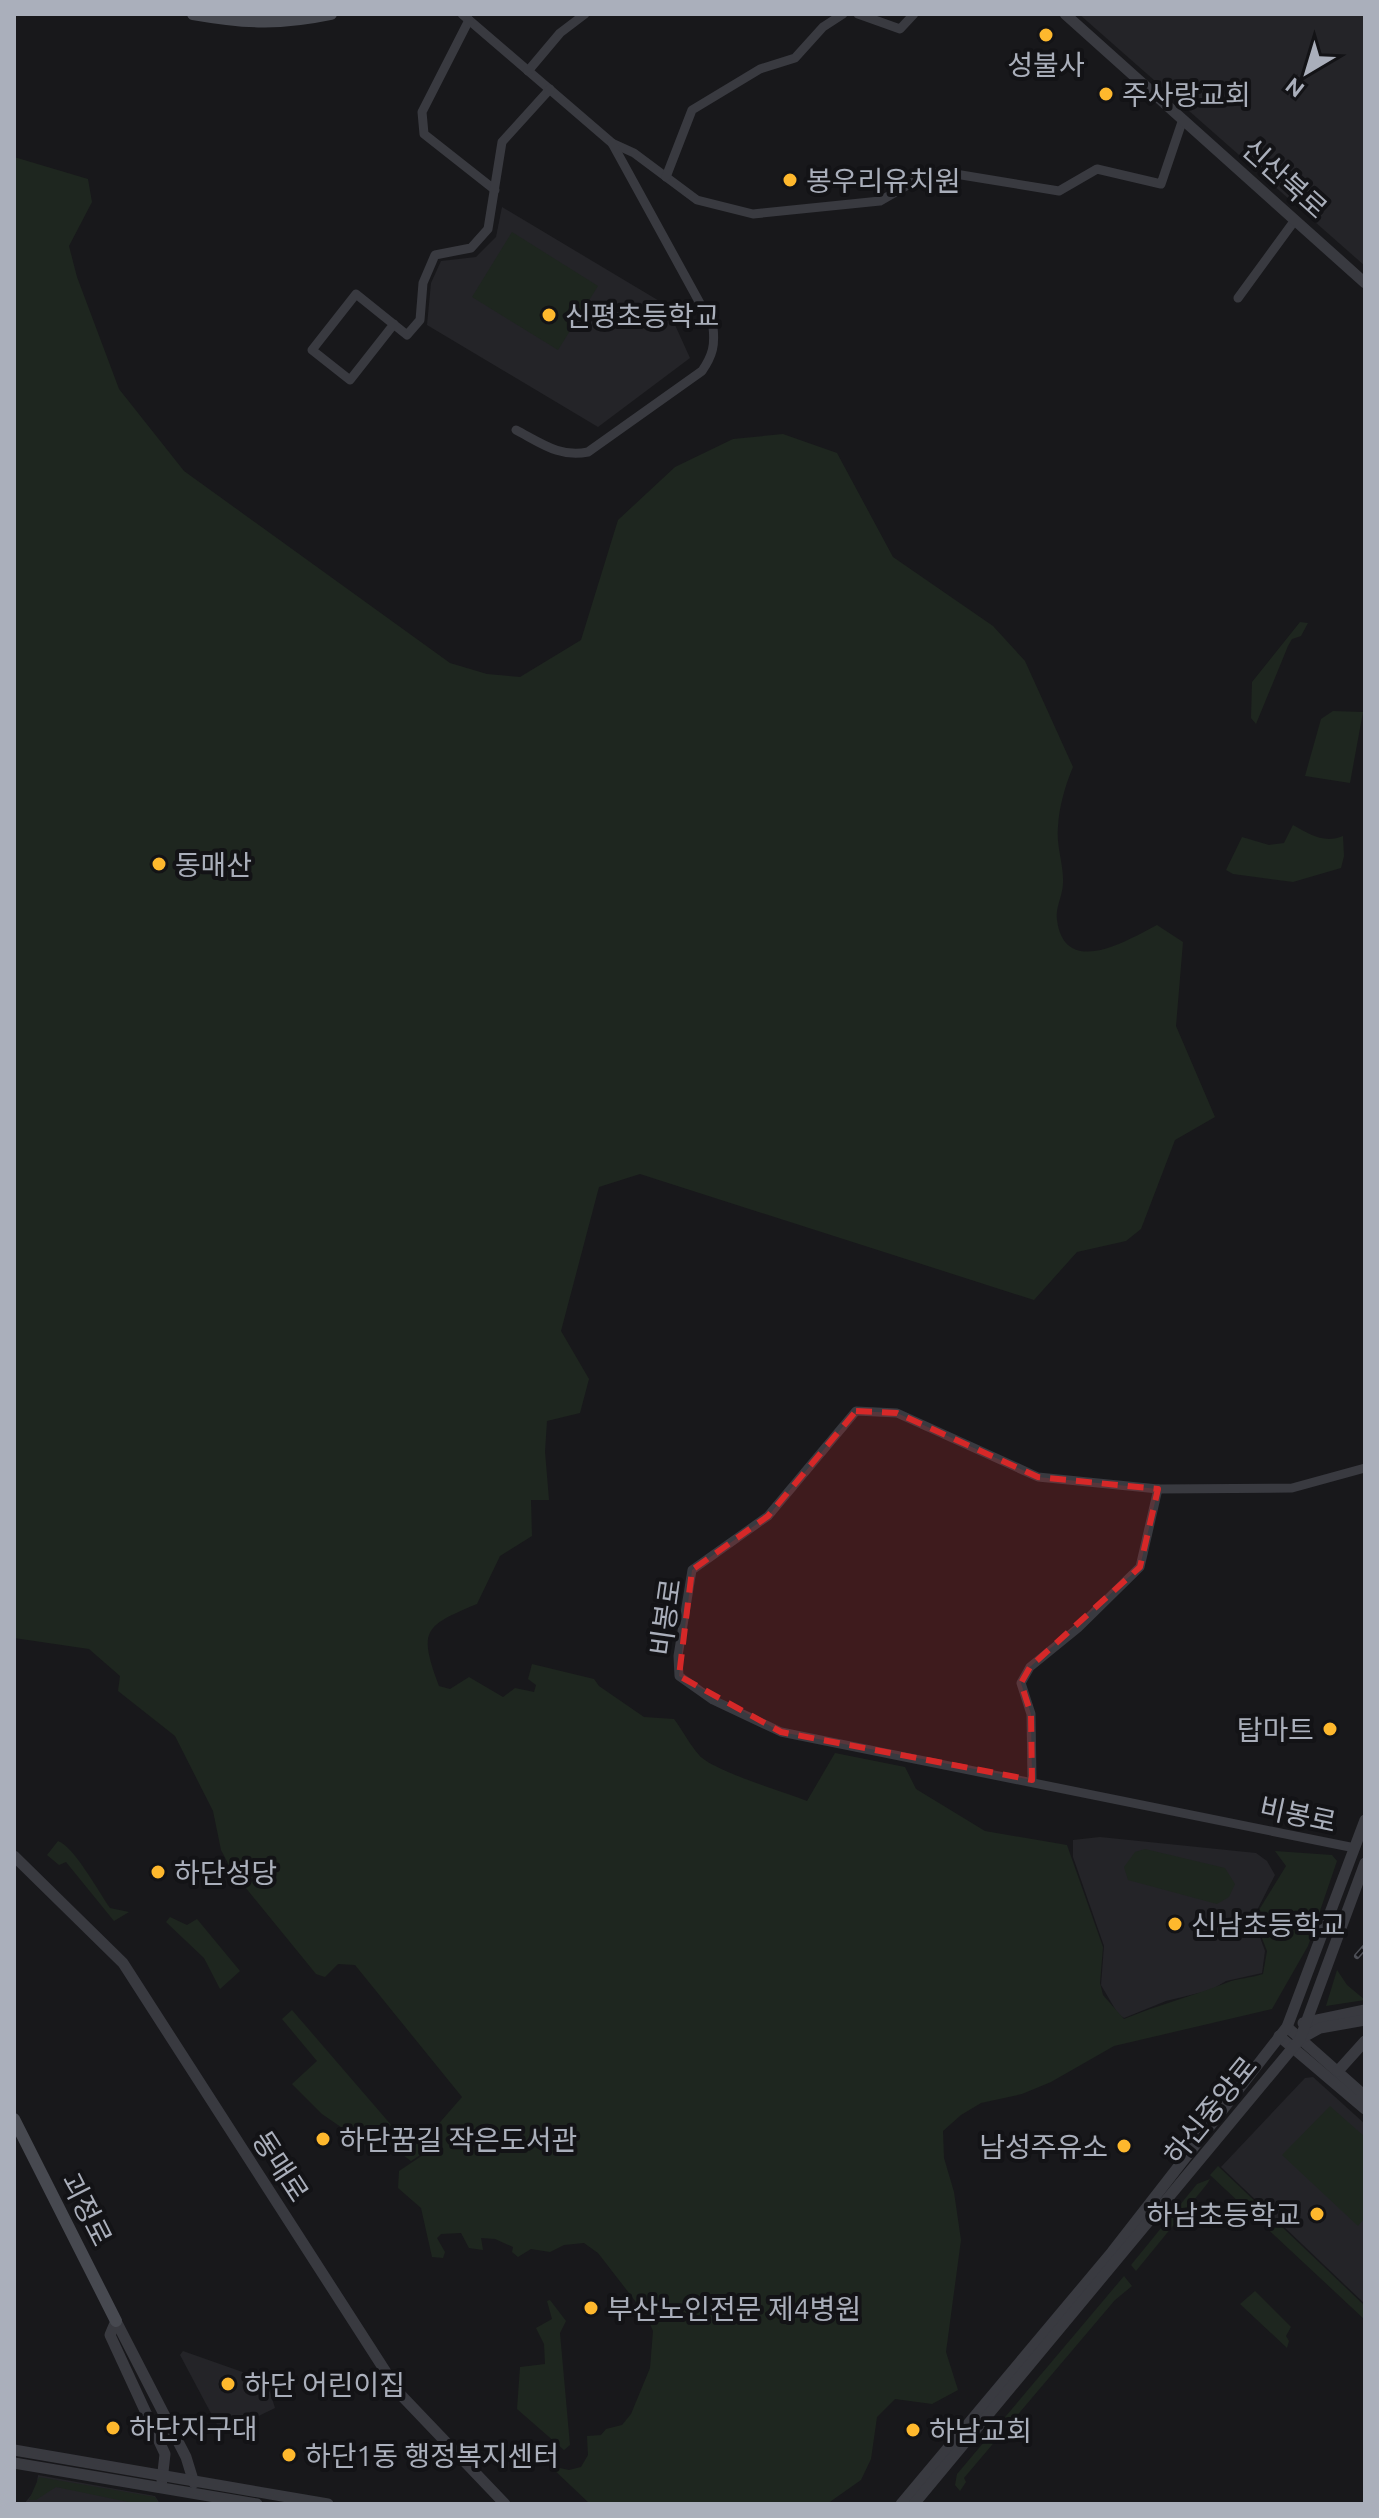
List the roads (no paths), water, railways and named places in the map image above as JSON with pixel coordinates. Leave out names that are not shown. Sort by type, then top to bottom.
[{"type":"main road","points":[[193,14],[238,22],[285,24],[331,14]]},
{"type":"main road","name":"괴정로","points":[[14,2119],[116,2321]]},
{"type":"street","points":[[528,71],[560,33],[585,14]]},
{"type":"street","points":[[666,177],[692,110],[760,69],[795,58],[823,27],[843,14]]},
{"type":"street","points":[[858,14],[900,29],[914,14]]},
{"type":"street","name":"신산북로","points":[[1065,14],[1365,283]]},
{"type":"street","points":[[495,190],[424,134],[422,112],[466,17],[612,143],[634,153],[697,200],[753,214],[880,201],[925,175],[943,172],[1059,191],[1097,169],[1161,184],[1183,119]]},
{"type":"street","points":[[394,324],[350,380],[312,350],[356,294],[394,324],[407,335],[420,320],[423,283],[435,255],[471,248],[488,229],[502,142],[550,89]]},
{"type":"street","points":[[516,430],[559,453],[572,455],[588,452],[702,371],[712,357],[715,344],[713,327],[612,143]]},
{"type":"street","points":[[1238,298],[1295,220]]},
{"type":"street","name":"비봉로","points":[[1360,1850],[1032,1780],[781,1732],[713,1700],[679,1676],[678,1656],[692,1570],[768,1516],[856,1411],[897,1413],[1038,1477],[1158,1489],[1292,1488],[1365,1468]]},
{"type":"street","points":[[1032,1780],[1031,1714],[1021,1683],[1030,1667],[1078,1628],[1140,1567],[1158,1489]]},
{"type":"street","name":"하신중앙로","points":[[1202,2148],[1222,2112],[1283,2032],[1360,1850],[1365,1820]]},
{"type":"street","name":"동매로","points":[[14,1856],[123,1963],[400,2394],[437,2437],[505,2504]]},
{"type":"street","name":"하신중앙로","points":[[901,2504],[915,2497],[1202,2148],[1232,2120],[1296,2043],[1365,1863]]},
{"type":"street","points":[[1365,2010],[1307,2021],[1283,2032],[1365,2109]]},
{"type":"street","points":[[1296,2043],[1320,2028],[1365,2020]]},
{"type":"street","points":[[1338,2071],[1365,2041]]},
{"type":"street","points":[[1296,2043],[1338,2071],[1365,2096]]},
{"type":"street","points":[[1222,2112],[1232,2120]]},
{"type":"street","name":"괴정로","points":[[116,2321],[110,2335],[165,2454],[162,2489]]},
{"type":"street","name":"괴정로","points":[[116,2321],[194,2479],[196,2495]]},
{"type":"street","points":[[14,2450],[328,2504]]},
{"type":"street","points":[[31,2466],[33,2453]]},
{"type":"street","points":[[14,2463],[257,2504]]},
{"type":"railway","points":[[1357,1956],[1365,1947]]},
{"type":"place","name":"성불사","points":[[1046,35]]},
{"type":"place","name":"주사랑교회","points":[[1106,94]]},
{"type":"place","name":"봉우리유치원","points":[[790,180]]},
{"type":"place","name":"신평초등학교","points":[[549,315]]},
{"type":"place","name":"동매산","points":[[159,864]]},
{"type":"place","name":"탑마트","points":[[1330,1729]]},
{"type":"place","name":"하단성당","points":[[158,1872]]},
{"type":"place","name":"신남초등학교","points":[[1175,1924]]},
{"type":"place","name":"하단꿈길 작은도서관","points":[[323,2139]]},
{"type":"place","name":"남성주유소","points":[[1124,2146]]},
{"type":"place","name":"하남초등학교","points":[[1317,2214]]},
{"type":"place","name":"부산노인전문 제4병원","points":[[591,2308]]},
{"type":"place","name":"하단 어린이집","points":[[228,2384]]},
{"type":"place","name":"하단지구대","points":[[113,2428]]},
{"type":"place","name":"하남교회","points":[[913,2430]]},
{"type":"place","name":"하단1동 행정복지센터","points":[[289,2455]]}]
